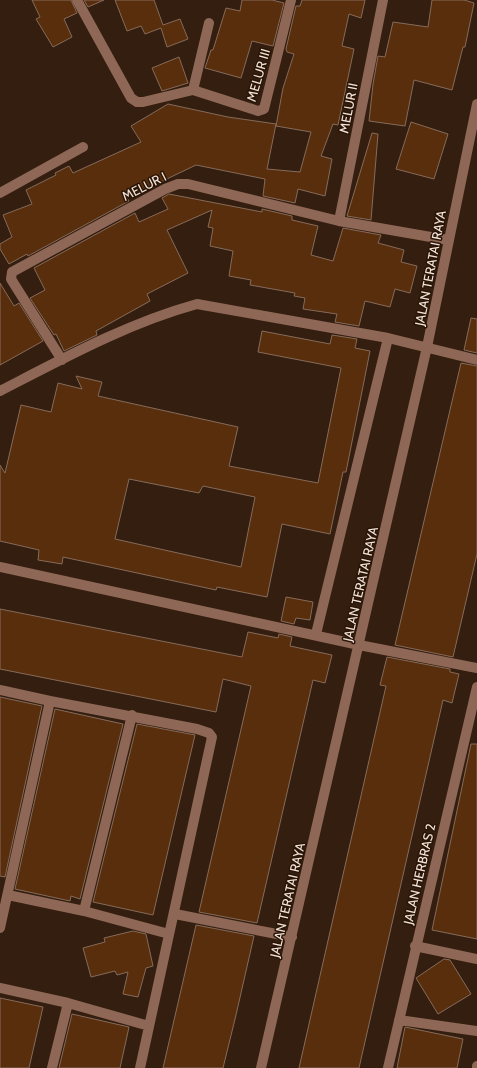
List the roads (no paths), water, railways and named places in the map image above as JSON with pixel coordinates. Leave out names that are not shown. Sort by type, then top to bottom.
[{"type":"street","points":[[78,0],[131,98],[137,102],[143,102],[192,90],[210,23]]},
{"type":"street","name":"MELUR III","points":[[192,90],[258,111],[264,109],[291,0]]},
{"type":"street","name":"MELUR II","points":[[339,221],[383,0]]},
{"type":"street","name":"JALAN TERATAI RAYA","points":[[261,1068],[427,347],[477,104]]},
{"type":"street","points":[[0,193],[83,147]]},
{"type":"street","name":"MELUR I","points":[[62,360],[11,279],[10,275],[12,272],[165,189],[178,184],[188,184],[339,221],[448,240]]},
{"type":"street","points":[[0,391],[135,324],[170,311],[197,304],[388,338],[477,360]]},
{"type":"street","points":[[316,634],[388,338]]},
{"type":"street","points":[[0,567],[316,634],[359,645],[477,668]]},
{"type":"street","name":"JALAN HERBRAS 2","points":[[388,1068],[415,946],[477,687]]},
{"type":"street","points":[[0,690],[50,701],[132,715],[204,731],[212,738],[175,914],[169,934],[140,1068]]},
{"type":"street","points":[[0,928],[50,701]]},
{"type":"street","points":[[84,911],[132,715]]},
{"type":"street","points":[[8,896],[84,911],[169,934]]},
{"type":"street","points":[[175,914],[292,937]]},
{"type":"street","points":[[415,946],[477,960]]},
{"type":"street","points":[[0,988],[68,1003],[149,1026]]},
{"type":"street","points":[[52,1068],[68,1003]]},
{"type":"street","points":[[399,1020],[477,1031]]}]
